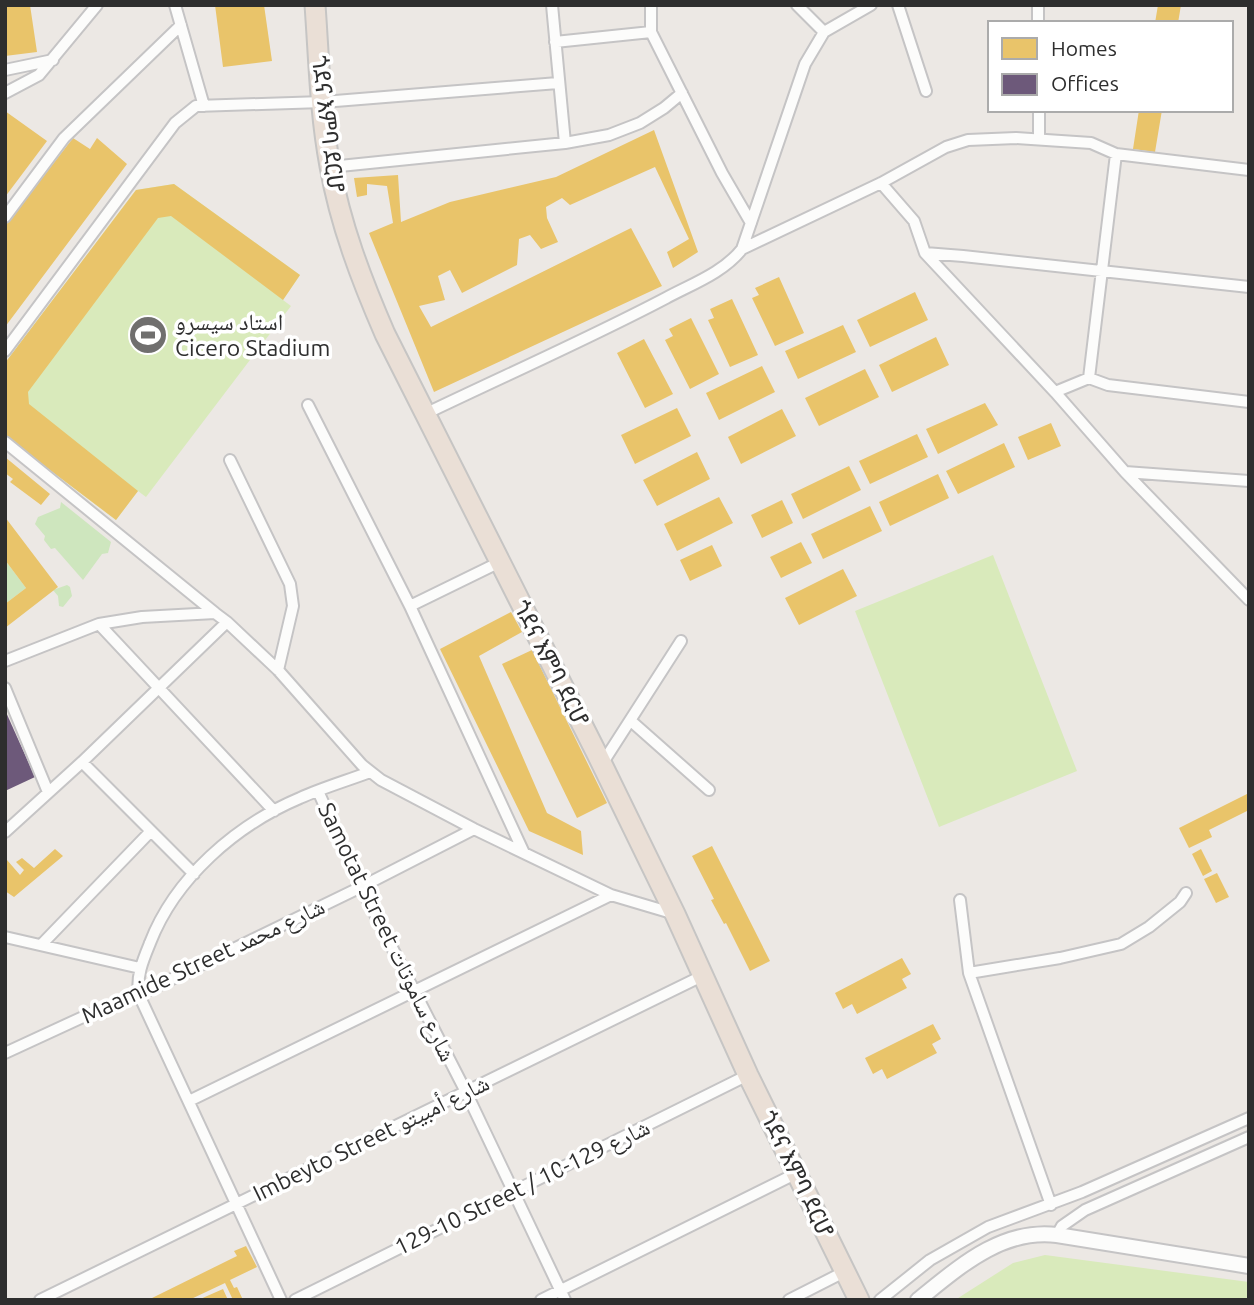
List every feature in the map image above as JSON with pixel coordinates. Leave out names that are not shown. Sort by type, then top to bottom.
[{"type":"highway","name":"ጎደና እምባ ደርሆ","points":[[315,5],[330,167],[340,208],[371,301],[385,334],[602,764],[675,914],[748,1075],[859,1300]]},
{"type":"street","points":[[5,93],[39,75],[97,5]]},
{"type":"street","points":[[175,5],[204,106]]},
{"type":"street","points":[[552,5],[565,143]]},
{"type":"street","points":[[651,5],[651,33],[722,173],[751,223]]},
{"type":"street","points":[[797,5],[824,32]]},
{"type":"street","points":[[427,413],[641,311],[733,261],[742,249],[805,64],[824,32],[871,5]]},
{"type":"street","points":[[898,5],[926,91]]},
{"type":"street","points":[[5,217],[64,138],[181,25]]},
{"type":"street","points":[[555,42],[651,33]]},
{"type":"street","points":[[5,70],[53,60]]},
{"type":"street","points":[[5,351],[174,123],[187,111],[204,106],[323,102],[558,83]]},
{"type":"street","points":[[330,167],[565,143],[609,135],[664,108],[682,93]]},
{"type":"street","points":[[1039,112],[1039,139]]},
{"type":"street","points":[[742,249],[881,183],[946,147],[968,140],[1016,138],[1091,143],[1116,154],[1249,170]]},
{"type":"street","points":[[1089,378],[1116,154]]},
{"type":"street","points":[[881,183],[914,221],[925,253],[1055,392],[1125,472],[1249,600]]},
{"type":"street","points":[[925,253],[1249,287]]},
{"type":"street","points":[[1055,392],[1089,378],[1108,385],[1249,402]]},
{"type":"street","points":[[308,405],[410,606],[523,853]]},
{"type":"street","points":[[5,442],[228,622],[278,670],[370,772],[474,830],[611,895],[675,914]]},
{"type":"street","points":[[230,460],[290,584],[293,606],[278,670]]},
{"type":"street","points":[[1125,472],[1249,481]]},
{"type":"street","points":[[410,606],[500,562]]},
{"type":"street","points":[[5,662],[99,624],[142,617],[215,613]]},
{"type":"street","points":[[5,832],[228,622]]},
{"type":"street","points":[[99,624],[274,811]]},
{"type":"street","points":[[602,764],[681,641]]},
{"type":"street","points":[[5,688],[48,792]]},
{"type":"street","points":[[631,721],[709,790]]},
{"type":"street","points":[[82,762],[194,874]]},
{"type":"street","points":[[281,1300],[139,995],[140,968],[158,921],[175,894],[240,833],[274,811],[370,772]]},
{"type":"street","name":"Samotat Street شارع ساموتات","points":[[318,791],[361,887],[416,991],[563,1295]]},
{"type":"street","name":"Maamide Street شارع محمد","points":[[5,1053],[139,995],[474,830]]},
{"type":"street","points":[[41,945],[151,831]]},
{"type":"street","points":[[969,974],[1121,944],[1149,927],[1180,902],[1186,893]]},
{"type":"street","points":[[189,1101],[611,895]]},
{"type":"street","points":[[960,900],[969,974],[1051,1205]]},
{"type":"street","points":[[5,937],[140,968]]},
{"type":"street","name":"Imbeyto Street شارع أمبيتو","points":[[40,1300],[702,976]]},
{"type":"street","name":"129-10 Street / شارع 129-10","points":[[295,1300],[748,1075]]},
{"type":"street","points":[[880,1300],[930,1260],[988,1227],[1051,1205],[1249,1118]]},
{"type":"street","points":[[1057,1235],[1062,1226],[1085,1210],[1249,1137]]},
{"type":"street","points":[[541,1300],[563,1295],[797,1173]]},
{"type":"street","points":[[918,1300],[951,1273],[989,1248],[1028,1234],[1057,1235],[1249,1266]]},
{"type":"street","points":[[789,1300],[844,1272]]},
{"type":"green space","name":"استاد سيسرو Cicero Stadium","points":[[174,184],[300,275],[283,300],[291,306],[146,497],[138,491],[116,520],[5,436],[5,363],[136,190]]},
{"type":"green space","points":[[61,502],[111,542],[108,553],[102,554],[83,580],[55,548],[51,549],[35,524],[38,517],[60,508]]},
{"type":"green space","points":[[993,555],[1077,771],[939,827],[855,611]]},
{"type":"green space","points":[[5,560],[26,588],[5,604]]},
{"type":"green space","points":[[67,585],[72,596],[63,607],[59,606],[58,596],[53,590]]},
{"type":"green space","points":[[1045,1255],[1249,1282],[1249,1300],[955,1300],[1013,1263]]},
{"type":"building: Homes","points":[[5,5],[30,5],[37,52],[5,56]]},
{"type":"building: Homes","points":[[215,5],[264,5],[272,61],[223,67]]},
{"type":"building: Homes","points":[[1158,5],[1181,5],[1178,21],[1155,21]]},
{"type":"building: Homes","points":[[5,111],[47,141],[5,197]]},
{"type":"building: Homes","points":[[1139,112],[1162,112],[1155,152],[1133,149]]},
{"type":"building: Homes","points":[[654,130],[698,252],[673,268],[667,252],[689,239],[655,167],[570,205],[562,198],[546,207],[547,218],[558,242],[541,249],[530,235],[519,239],[517,265],[462,293],[450,270],[438,276],[445,300],[419,306],[431,327],[631,228],[662,286],[434,392],[369,233],[393,223],[387,186],[367,184],[367,195],[357,197],[354,178],[398,175],[401,222],[450,202],[556,177]]},
{"type":"building: Homes","points":[[73,138],[90,149],[97,138],[127,164],[5,327],[5,226]]},
{"type":"building: Homes","points":[[174,184],[300,275],[283,300],[171,216],[158,218],[28,392],[29,404],[138,491],[116,520],[5,436],[5,363],[136,190]]},
{"type":"building: Homes","points":[[779,277],[804,333],[775,346],[752,298],[759,295],[755,288]]},
{"type":"building: Homes","points":[[915,292],[928,320],[870,347],[857,320]]},
{"type":"building: Homes","points":[[732,299],[758,355],[730,367],[708,320],[714,318],[710,309]]},
{"type":"building: Homes","points":[[691,318],[719,374],[690,389],[665,340],[673,336],[669,329]]},
{"type":"building: Homes","points":[[843,325],[856,352],[798,379],[785,351]]},
{"type":"building: Homes","points":[[936,337],[949,365],[892,392],[879,365]]},
{"type":"building: Homes","points":[[644,339],[673,394],[645,408],[617,353]]},
{"type":"building: Homes","points":[[762,366],[775,392],[719,420],[706,393]]},
{"type":"building: Homes","points":[[865,369],[879,397],[819,426],[805,398]]},
{"type":"building: Homes","points":[[985,403],[998,425],[938,454],[926,429]]},
{"type":"building: Homes","points":[[677,408],[691,436],[635,464],[621,435]]},
{"type":"building: Homes","points":[[782,409],[796,436],[741,464],[728,437]]},
{"type":"building: Homes","points":[[1051,423],[1061,446],[1028,460],[1018,437]]},
{"type":"building: Homes","points":[[917,434],[928,457],[870,484],[859,461]]},
{"type":"building: Homes","points":[[1004,443],[1015,467],[958,494],[946,471]]},
{"type":"building: Homes","points":[[697,452],[710,479],[657,506],[643,480]]},
{"type":"building: Homes","points":[[5,457],[50,494],[41,505],[10,482],[13,479],[5,473]]},
{"type":"building: Homes","points":[[849,466],[861,490],[803,519],[791,494]]},
{"type":"building: Homes","points":[[938,474],[949,498],[890,526],[879,502]]},
{"type":"building: Homes","points":[[719,497],[733,523],[677,551],[664,524]]},
{"type":"building: Homes","points":[[782,500],[793,523],[762,538],[751,515]]},
{"type":"building: Homes","points":[[870,506],[882,531],[823,559],[811,534]]},
{"type":"building: Homes","points":[[5,517],[58,587],[5,628],[5,604],[26,588],[5,560]]},
{"type":"building: Homes","points":[[801,542],[812,563],[781,578],[770,557]]},
{"type":"building: Homes","points":[[712,545],[722,566],[690,581],[680,560]]},
{"type":"building: Homes","points":[[843,569],[857,596],[799,625],[785,598]]},
{"type":"building: Homes","points":[[511,612],[522,632],[479,656],[547,813],[581,831],[583,855],[529,831],[440,649]]},
{"type":"building: Homes","points":[[532,650],[607,803],[577,818],[502,664]]},
{"type":"building: Homes","points":[[1249,793],[1249,810],[1209,830],[1212,837],[1189,848],[1179,828]]},
{"type":"building: Homes","points":[[712,846],[770,961],[750,971],[711,900],[714,899],[692,856]]},
{"type":"building: Homes","points":[[55,849],[63,856],[14,897],[5,891],[7,860],[20,875],[24,870],[16,862],[22,858],[34,868]]},
{"type":"building: Homes","points":[[1201,849],[1212,871],[1203,876],[1192,854]]},
{"type":"building: Homes","points":[[1217,873],[1229,897],[1216,903],[1204,879]]},
{"type":"building: Homes","points":[[902,958],[911,974],[902,979],[907,988],[857,1014],[852,1004],[843,1009],[835,993]]},
{"type":"building: Homes","points":[[933,1024],[941,1039],[932,1044],[937,1053],[887,1079],[882,1069],[873,1074],[865,1058]]},
{"type":"building: Homes","points":[[246,1246],[257,1267],[230,1280],[243,1300],[233,1300],[225,1283],[189,1300],[148,1300],[237,1256],[234,1251]]},
{"type":"building: Homes","points":[[223,1289],[228,1300],[198,1300]]},
{"type":"building: Offices","points":[[5,710],[35,777],[5,791]]},
{"type":"place","name":"استاد سيسرو Cicero Stadium","points":[[148,335]]}]
